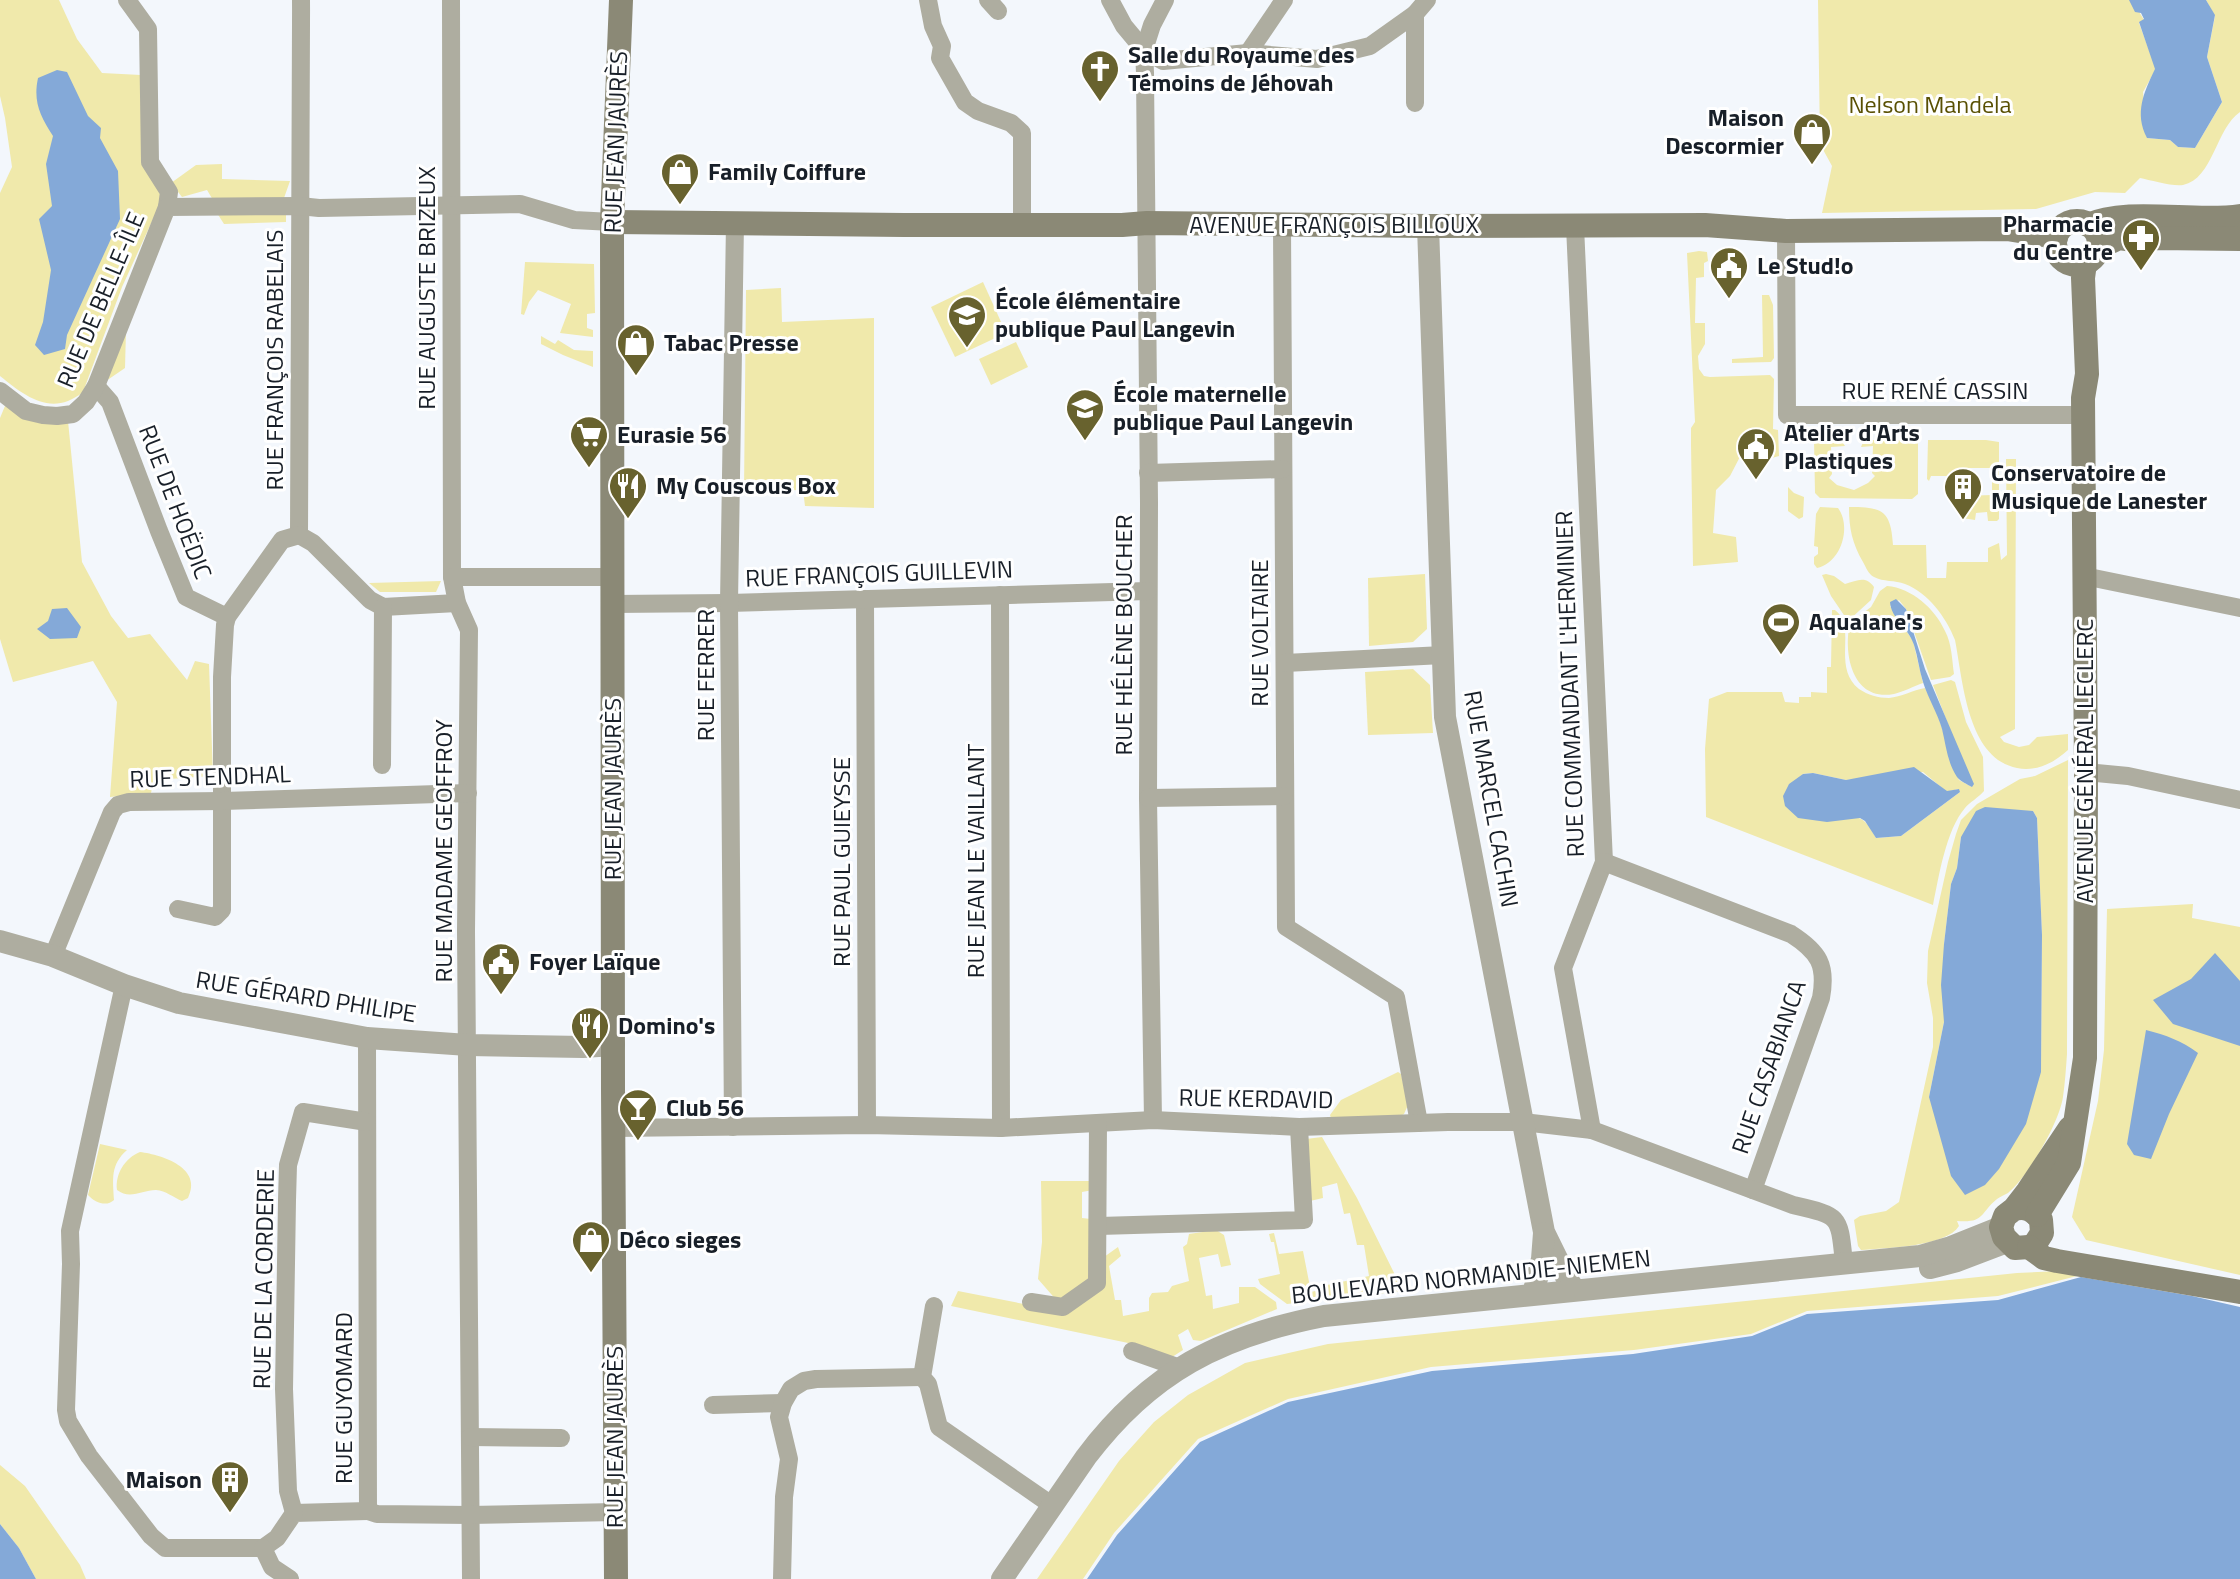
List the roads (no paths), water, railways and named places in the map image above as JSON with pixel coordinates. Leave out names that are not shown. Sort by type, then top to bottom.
[{"type":"main road","name":"RUE JEAN JAURÈS","points":[[616,1579],[612,222],[621,0]]},
{"type":"main road","points":[[2088,225],[2118,218],[2219,219],[2240,216]]},
{"type":"main road","name":"AVENUE FRANÇOIS BILLOUX","points":[[612,222],[1705,225],[1786,231],[2007,229],[2056,237]]},
{"type":"main road","points":[[2085,258],[2097,235],[2082,222],[2063,226],[2055,244],[2064,261],[2085,258],[2119,238],[2240,239]]},
{"type":"main road","name":"AVENUE GÉNÉRAL LECLERC","points":[[2022,1229],[2074,1123],[2085,1058],[2083,406],[2076,374],[2085,258]]},
{"type":"main road","points":[[2022,1229],[2044,1258],[2240,1292]]},
{"type":"street","points":[[127,0],[148,29],[150,162],[169,192],[167,207]]},
{"type":"street","name":"RUE FRANÇOIS RABELAIS","points":[[299,535],[301,0]]},
{"type":"street","name":"RUE AUGUSTE BRIZEUX","points":[[451,0],[452,577]]},
{"type":"street","points":[[928,0],[933,26],[942,46],[940,58],[965,102],[978,111],[1011,123],[1022,133],[1022,225]]},
{"type":"street","points":[[1110,0],[1124,26],[1144,50],[1163,61],[1248,53],[1317,59],[1370,46],[1421,7]]},
{"type":"street","points":[[1144,50],[1165,0]]},
{"type":"street","points":[[1248,53],[1284,0]]},
{"type":"street","points":[[1415,103],[1421,7]]},
{"type":"street","name":"RUE HÉLÈNE BOUCHER","points":[[1144,50],[1153,1120]]},
{"type":"street","name":"RUE DE BELLE-ÎLE","points":[[0,391],[26,411],[43,415],[73,414],[86,402],[96,386],[167,207],[520,204],[574,220],[612,222]]},
{"type":"street","name":"RUE FERRER","points":[[733,1127],[729,603],[735,223]]},
{"type":"street","name":"RUE VOLTAIRE","points":[[1282,226],[1286,927],[1396,997],[1419,1123]]},
{"type":"street","name":"RUE MARCEL CACHIN","points":[[1428,226],[1445,717],[1544,1232],[1542,1259],[1533,1294]]},
{"type":"street","name":"RUE COMMANDANT L'HERMINIER","points":[[1575,226],[1604,862],[1563,968],[1592,1130]]},
{"type":"street","name":"RUE RENÉ CASSIN","points":[[1786,231],[1787,415],[2083,406]]},
{"type":"street","name":"RUE DE HOËDIC","points":[[96,386],[110,402],[186,597],[227,617]]},
{"type":"street","points":[[1148,473],[1283,469]]},
{"type":"street","points":[[178,909],[215,917],[222,910],[222,677],[227,617],[282,540],[299,535],[313,543],[370,600],[383,607],[457,603]]},
{"type":"street","points":[[2084,576],[2240,608]]},
{"type":"street","points":[[452,577],[614,577]]},
{"type":"street","name":"RUE MADAME GEOFFROY","points":[[452,577],[457,603],[469,630],[471,1579]]},
{"type":"street","name":"RUE FRANÇOIS GUILLEVIN","points":[[612,604],[1148,591]]},
{"type":"street","name":"RUE JEAN LE VAILLANT","points":[[1000,595],[1001,1128]]},
{"type":"street","name":"RUE PAUL GUIEYSSE","points":[[865,599],[867,1125]]},
{"type":"street","points":[[382,765],[383,607]]},
{"type":"street","points":[[1285,663],[1443,655]]},
{"type":"street","points":[[2086,772],[2128,776],[2240,800]]},
{"type":"street","name":"RUE STENDHAL","points":[[53,956],[112,812],[118,805],[129,802],[468,793]]},
{"type":"street","points":[[1148,798],[1284,796]]},
{"type":"street","name":"RUE CASABIANCA","points":[[1604,862],[1791,934],[1818,956],[1825,981],[1821,998],[1753,1190]]},
{"type":"street","name":"RUE GÉRARD PHILIPE","points":[[0,941],[53,956],[179,1003],[367,1038],[468,1045],[614,1045]]},
{"type":"street","points":[[124,985],[70,1231],[68,1421],[98,1467],[151,1536],[165,1548],[263,1548],[277,1538],[294,1513],[368,1511]]},
{"type":"street","name":"RUE GUYOMARD","points":[[367,1038],[368,1511],[377,1514],[470,1515],[615,1512]]},
{"type":"street","name":"RUE DE LA CORDERIE","points":[[294,1513],[288,1491],[284,1389],[288,1165],[303,1112],[367,1122]]},
{"type":"street","name":"RUE KERDAVID","points":[[614,1128],[867,1125],[1001,1128],[1153,1120],[1299,1127],[1523,1122],[1592,1130],[1793,1205],[1825,1212],[1841,1229],[1844,1263]]},
{"type":"street","points":[[1031,1302],[1063,1307],[1097,1283],[1098,1124]]},
{"type":"street","points":[[1099,1226],[1304,1220],[1299,1127]]},
{"type":"street","name":"BOULEVARD NORMANDIE-NIEMEN","points":[[1002,1579],[1099,1440],[1136,1401],[1180,1368],[1235,1340],[1280,1325],[1324,1316],[1920,1256],[2022,1229]]},
{"type":"street","name":"BOULEVARD NORMANDIE-NIEMEN","points":[[1016,1579],[1096,1464],[1145,1410],[1186,1379],[1251,1347],[1326,1329],[1924,1269],[1957,1261],[2022,1229]]},
{"type":"street","name":"RUE MARCEL CACHIN","points":[[1544,1232],[1575,1290]]},
{"type":"street","points":[[922,1377],[934,1306]]},
{"type":"street","points":[[1132,1351],[1180,1368]]},
{"type":"street","points":[[782,1579],[784,1494],[789,1459],[779,1417],[791,1389],[804,1381],[816,1379],[922,1377]]},
{"type":"street","points":[[922,1377],[928,1384],[939,1427],[1053,1506]]},
{"type":"street","points":[[713,1405],[783,1403]]},
{"type":"street","points":[[470,1437],[561,1438]]},
{"type":"street","points":[[263,1548],[272,1567],[290,1579]]},
{"type":"water","points":[[2129,0],[2206,0],[2215,15],[2207,57],[2222,102],[2195,148],[2178,147],[2170,140],[2147,138],[2141,111],[2144,94],[2155,69],[2139,22],[2144,19],[2141,13],[2135,12]]},
{"type":"water","points":[[57,70],[67,72],[88,116],[101,128],[100,138],[118,171],[120,219],[67,335],[65,349],[44,355],[35,345],[43,322],[51,270],[39,219],[52,206],[46,164],[53,136],[44,122],[36,94],[38,78]]},
{"type":"water","points":[[1896,599],[1906,609],[1925,669],[1974,784],[1972,787],[1959,779],[1951,765],[1914,645],[1891,608],[1890,602]]},
{"type":"water","points":[[67,608],[81,627],[77,638],[50,639],[37,629],[48,621],[52,609]]},
{"type":"water","points":[[1914,767],[1947,791],[1959,789],[1960,792],[1901,836],[1876,838],[1860,818],[1827,822],[1798,818],[1785,806],[1783,796],[1789,784],[1803,774],[1846,780]]},
{"type":"water","points":[[1985,807],[2033,811],[2037,818],[2042,935],[2041,1072],[2026,1124],[1999,1169],[1985,1185],[1965,1195],[1951,1176],[1929,1097],[1944,1022],[1941,985],[1951,884],[1957,868],[1961,837],[1976,811]]},
{"type":"water","points":[[2215,953],[2240,981],[2240,1046],[2173,1024],[2153,1000],[2191,979]]},
{"type":"water","points":[[2146,1030],[2174,1039],[2198,1053],[2151,1159],[2134,1155],[2127,1144]]},
{"type":"water","points":[[2081,1277],[2240,1307],[2240,1579],[1087,1579],[1117,1535],[1200,1442],[1288,1402],[1432,1371],[1633,1354],[1752,1336],[1807,1314],[1998,1300]]},
{"type":"water","points":[[0,1524],[19,1548],[36,1579],[0,1579]]},
{"type":"place","name":"Salle du Royaume des Témoins de Jéhovah","points":[[1100,103]]},
{"type":"place","name":"Maison Descormier","points":[[1812,166]]},
{"type":"place","name":"Family Coiffure","points":[[680,206]]},
{"type":"place","name":"Pharmacie du Centre","points":[[2141,272]]},
{"type":"place","name":"Le Stud!o","points":[[1729,300]]},
{"type":"place","name":"École élémentaire publique Paul Langevin","points":[[967,349]]},
{"type":"place","name":"Tabac Presse","points":[[636,377]]},
{"type":"place","name":"École maternelle publique Paul Langevin","points":[[1085,442]]},
{"type":"place","name":"Eurasie 56","points":[[589,469]]},
{"type":"place","name":"Atelier d'Arts Plastiques","points":[[1756,481]]},
{"type":"place","name":"My Couscous Box","points":[[628,520]]},
{"type":"place","name":"Conservatoire de Musique de Lanester","points":[[1963,521]]},
{"type":"place","name":"Aqualane's","points":[[1781,656]]},
{"type":"place","name":"Foyer Laïque","points":[[501,996]]},
{"type":"place","name":"Domino's","points":[[590,1060]]},
{"type":"place","name":"Club 56","points":[[638,1142]]},
{"type":"place","name":"Déco sieges","points":[[591,1274]]},
{"type":"place","name":"Maison","points":[[230,1514]]},
{"type":"park label","name":"Nelson Mandela","points":[[1930,105]]}]
